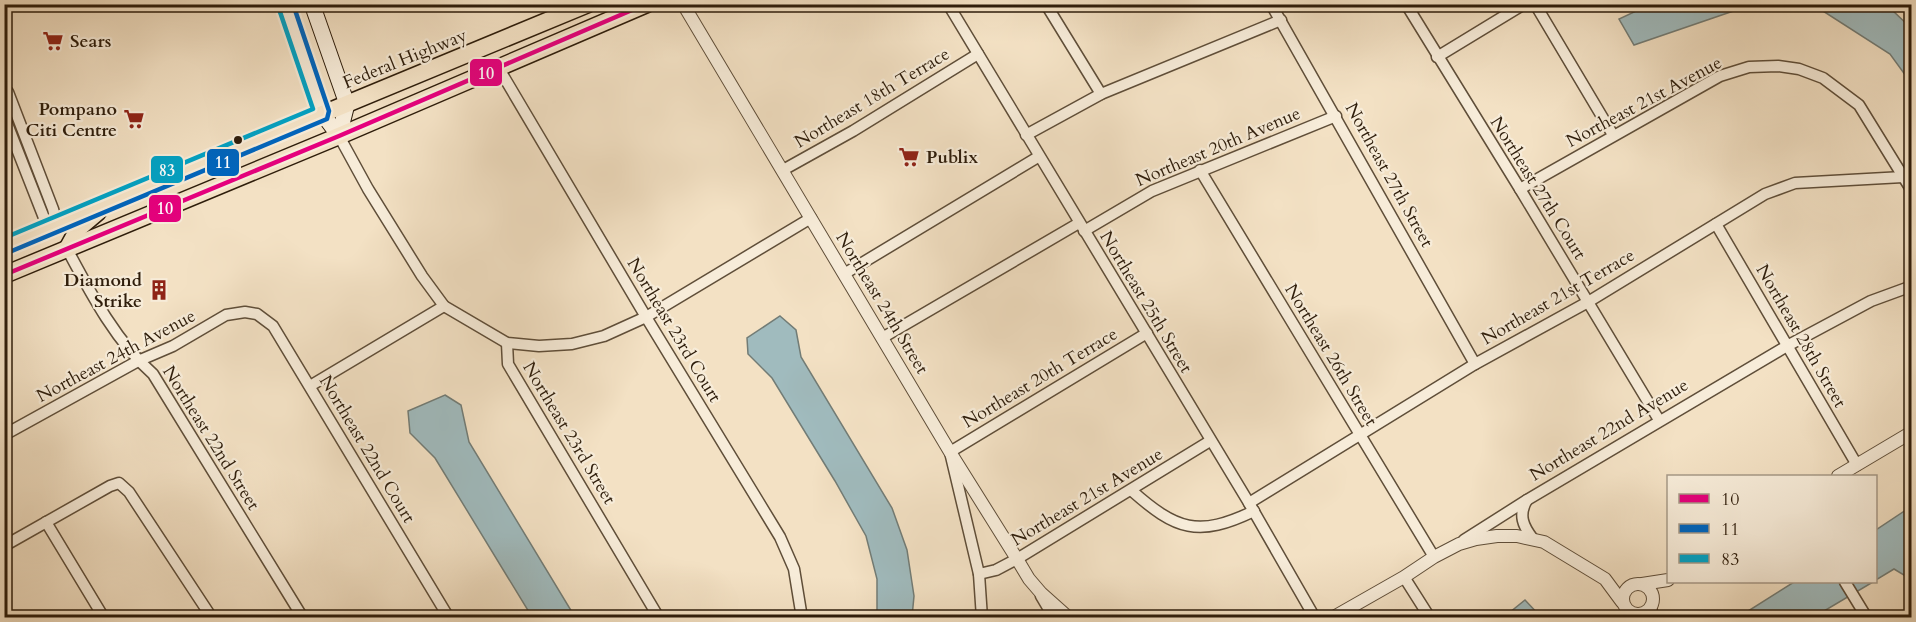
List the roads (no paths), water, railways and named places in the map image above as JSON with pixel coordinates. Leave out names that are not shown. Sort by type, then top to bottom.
[{"type":"main road","points":[[285,4],[322,113],[339,136]]},
{"type":"main road","points":[[312,4],[347,104],[339,136]]},
{"type":"main road","name":"Federal Highway","points":[[4,246],[588,4]]},
{"type":"main road","points":[[4,275],[339,136],[647,4]]},
{"type":"main road","points":[[67,249],[78,229],[108,204]]},
{"type":"main road","points":[[31,264],[46,246],[52,226]]},
{"type":"street","name":"Northeast 24th Street","points":[[683,4],[950,452],[1054,618]]},
{"type":"street","name":"Northeast 25th Street","points":[[948,4],[1038,157],[1252,507],[1315,618]]},
{"type":"street","name":"Northeast 27th Street","points":[[1271,4],[1475,364]]},
{"type":"street","name":"Northeast 27th Court","points":[[1406,4],[1659,420]]},
{"type":"street","points":[[1437,57],[1524,4]]},
{"type":"street","points":[[1534,4],[1613,135]]},
{"type":"street","points":[[1048,5],[1101,94]]},
{"type":"street","points":[[1026,135],[1101,94],[1281,20]]},
{"type":"street","name":"Northeast 18th Terrace","points":[[783,170],[978,54]]},
{"type":"street","name":"Northeast 21st Avenue","points":[[1520,189],[1720,76],[1749,67],[1778,66],[1799,69],[1823,78],[1859,105],[1911,191]]},
{"type":"street","name":"Northeast 23rd Court","points":[[498,68],[780,537],[794,568],[802,618]]},
{"type":"street","points":[[8,92],[53,209],[52,226]]},
{"type":"street","points":[[4,116],[52,226]]},
{"type":"street","name":"Northeast 20th Avenue","points":[[882,338],[1081,227],[1152,191],[1336,116]]},
{"type":"street","points":[[339,136],[368,189],[422,276],[444,306],[507,343],[539,346],[572,344],[604,336],[646,317],[811,218]]},
{"type":"street","points":[[844,274],[1038,157]]},
{"type":"street","name":"Northeast 26th Street","points":[[1200,170],[1434,557]]},
{"type":"street","name":"Northeast 21st Terrace","points":[[1131,490],[1154,511],[1178,524],[1211,527],[1239,518],[1360,435],[1475,364],[1588,302],[1765,194],[1795,183],[1903,177]]},
{"type":"street","name":"Northeast 28th Street","points":[[1716,224],[1857,465]]},
{"type":"street","name":"Northeast 22nd Street","points":[[67,249],[86,285],[125,344],[138,361],[153,374],[303,618]]},
{"type":"street","name":"Northeast 22nd Avenue","points":[[1332,618],[1459,544],[1659,420],[1787,346],[1871,301],[1911,286]]},
{"type":"street","points":[[310,386],[444,306]]},
{"type":"street","name":"Northeast 24th Avenue","points":[[4,435],[138,361],[173,346],[226,315],[244,312]]},
{"type":"street","name":"Northeast 22nd Court","points":[[244,312],[257,314],[273,326],[449,618]]},
{"type":"street","name":"Northeast 20th Terrace","points":[[950,452],[1147,333]]},
{"type":"street","name":"Northeast 23rd Street","points":[[507,343],[508,364],[659,618]]},
{"type":"street","points":[[1841,475],[1911,432]]},
{"type":"street","name":"Northeast 21st Avenue","points":[[979,574],[996,570],[1017,560],[1210,441]]},
{"type":"street","points":[[950,452],[979,574],[982,618]]},
{"type":"street","points":[[4,546],[119,483],[129,492],[212,618]]},
{"type":"street","points":[[1527,500],[1521,514],[1524,525],[1533,539]]},
{"type":"street","points":[[46,522],[104,618]]},
{"type":"street","points":[[1459,544],[1497,536],[1533,539],[1561,551],[1605,579],[1624,607],[1635,616],[1652,608],[1667,582]]},
{"type":"street","points":[[1404,577],[1430,618]]},
{"type":"street","points":[[1029,579],[1069,618]]},
{"type":"street","points":[[1605,579],[1637,584],[1667,580]]},
{"type":"street","points":[[1846,583],[1866,618]]},
{"type":"street","points":[[1622,602],[1624,591],[1637,584]]},
{"type":"street","points":[[1637,584],[1651,591],[1652,608]]},
{"type":"water","points":[[1649,5],[1751,5],[1634,45],[1619,19]]},
{"type":"water","points":[[1765,5],[1879,5],[1893,11],[1911,28],[1911,83],[1890,54],[1823,11]]},
{"type":"water","points":[[780,316],[796,330],[801,357],[892,508],[907,550],[914,596],[912,617],[877,617],[877,579],[866,536],[772,378],[748,354],[747,338]]},
{"type":"water","points":[[445,395],[461,405],[469,442],[575,617],[532,617],[435,458],[410,433],[408,411]]},
{"type":"water","points":[[1909,508],[1912,509],[1911,581],[1894,569],[1877,579],[1877,529]]},
{"type":"water","points":[[1792,583],[1871,583],[1814,617],[1737,618]]},
{"type":"water","points":[[1525,600],[1541,617],[1508,617],[1509,613]]},
{"type":"place","name":"Sears","points":[[53,41]]},
{"type":"place","name":"Pompano Citi Centre","points":[[134,119]]},
{"type":"place","name":"Publix","points":[[909,157]]},
{"type":"place","name":"Diamond Strike","points":[[159,290]]}]
